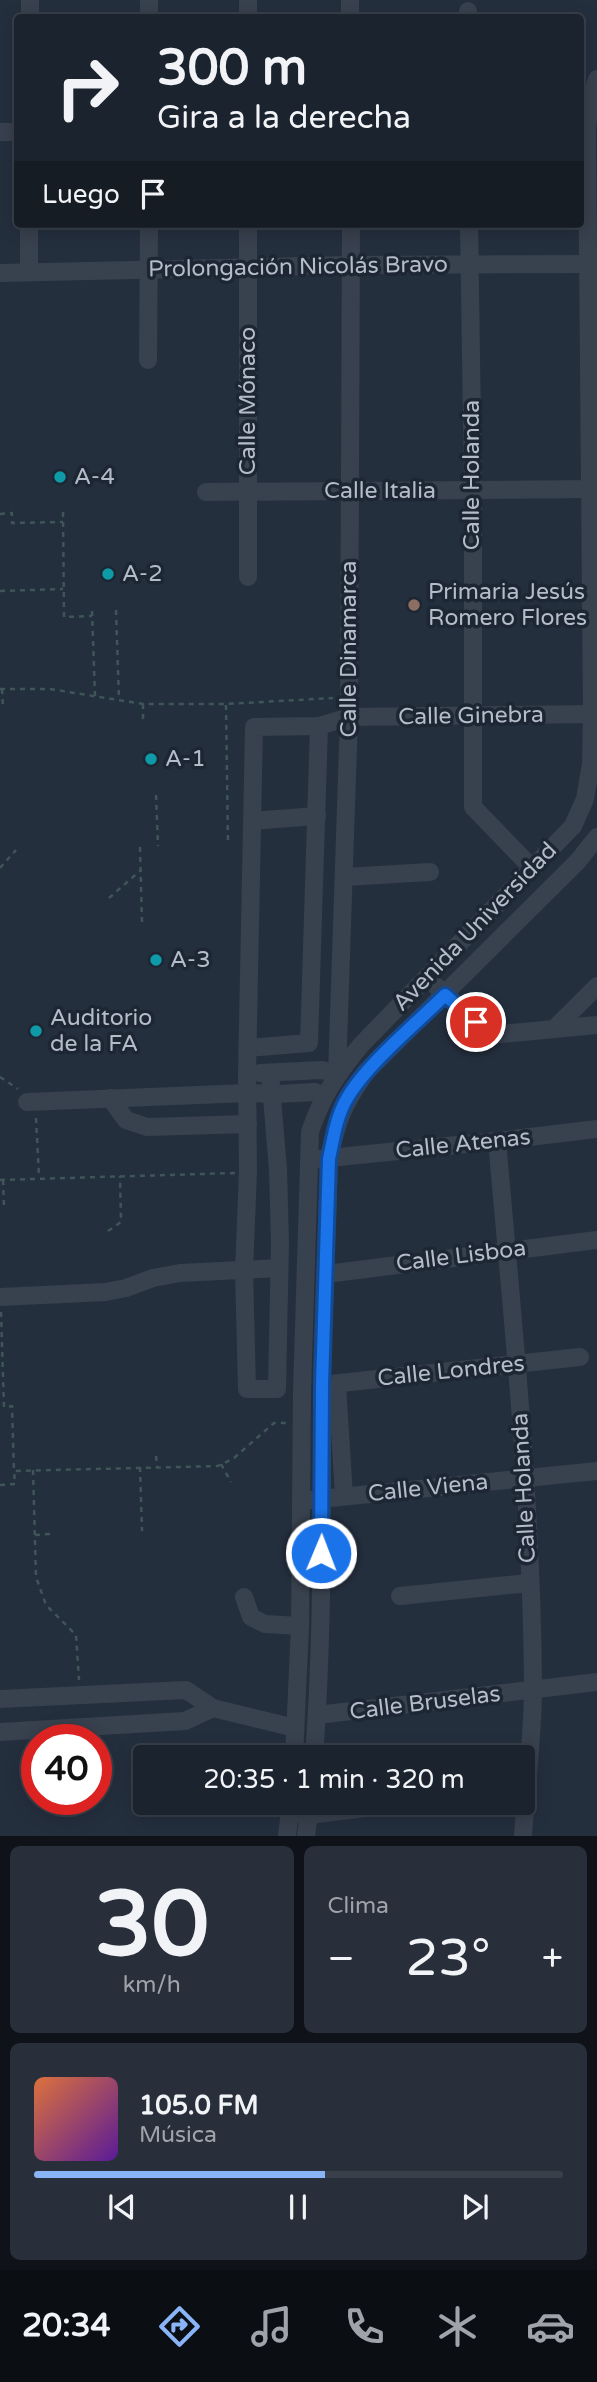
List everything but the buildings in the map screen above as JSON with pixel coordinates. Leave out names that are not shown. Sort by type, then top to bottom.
[{"type":"street","name":"Avenida Universidad","points":[[294,1745],[300,1626],[302,1392],[310,1132],[324,1096],[337,1074],[361,1045],[573,826],[584,799],[591,764],[594,714],[592,264],[588,133],[589,106],[597,79]]},
{"type":"street","points":[[29,228],[29,272]]},
{"type":"street","points":[[148,360],[149,228]]},
{"type":"street","name":"Calle Mónaco","points":[[248,228],[248,577]]},
{"type":"street","name":"Calle Dinamarca","points":[[337,1074],[345,877],[351,228]]},
{"type":"street","name":"Calle Holanda","points":[[469,228],[473,490],[473,807],[533,869]]},
{"type":"street","name":"Prolongación Nicolás Bravo","points":[[0,274],[351,265],[592,264]]},
{"type":"street","name":"Calle Italia","points":[[205,492],[593,489]]},
{"type":"street","name":"Calle Ginebra","points":[[252,821],[254,727],[319,726],[345,720],[594,714]]},
{"type":"street","points":[[249,1048],[309,1044],[319,726]]},
{"type":"street","points":[[302,1392],[247,1389],[243,1172],[248,1124],[252,821],[317,816]]},
{"type":"street","name":"Avenida Universidad","points":[[315,1745],[329,1384],[326,1274],[329,1159],[335,1130],[345,1101],[366,1072],[578,861],[597,837]]},
{"type":"street","points":[[345,877],[430,872]]},
{"type":"street","points":[[427,977],[491,1035],[597,1025]]},
{"type":"street","points":[[556,1027],[597,986]]},
{"type":"street","points":[[247,1074],[322,1070],[337,1074]]},
{"type":"street","points":[[270,1073],[278,1170],[280,1242],[277,1389]]},
{"type":"street","points":[[32,1102],[247,1093],[315,1092],[324,1096]]},
{"type":"street","points":[[110,1098],[126,1120],[147,1127],[248,1124]]},
{"type":"street","name":"Calle Atenas","points":[[308,1159],[329,1159],[597,1129]]},
{"type":"street","name":"Calle Holanda","points":[[497,1141],[524,1478],[533,1690],[528,1745]]},
{"type":"street","points":[[243,1172],[278,1170]]},
{"type":"street","name":"Calle Lisboa","points":[[326,1274],[597,1240]]},
{"type":"street","points":[[0,1297],[106,1292],[180,1273],[279,1268]]},
{"type":"street","name":"Calle Londres","points":[[329,1384],[580,1357]]},
{"type":"street","name":"Avenida Universidad","points":[[329,1384],[344,1496]]},
{"type":"street","name":"Calle Viena","points":[[301,1501],[597,1471]]},
{"type":"street","points":[[400,1596],[529,1583]]},
{"type":"street","points":[[244,1597],[251,1617],[265,1624],[300,1626]]},
{"type":"street","name":"Calle Bruselas","points":[[317,1715],[597,1682]]},
{"type":"street","points":[[0,1699],[186,1690],[213,1708],[295,1728]]},
{"type":"street","points":[[0,1732],[185,1721],[213,1708]]},
{"type":"street","points":[[287,1836],[290,1815]]},
{"type":"street","points":[[306,1836],[309,1815]]},
{"type":"street","name":"Calle Holanda","points":[[523,1815],[523,1836]]},
{"type":"path","points":[[63,512],[64,617],[92,616]]},
{"type":"path","points":[[0,514],[12,513],[12,523],[63,522]]},
{"type":"path","points":[[0,591],[63,589]]},
{"type":"path","points":[[116,610],[119,700]]},
{"type":"path","points":[[92,611],[95,696]]},
{"type":"path","points":[[3,708],[1,689],[50,688],[143,704],[226,704],[341,698],[345,720]]},
{"type":"path","points":[[143,704],[143,723]]},
{"type":"path","points":[[226,704],[228,845]]},
{"type":"path","points":[[156,795],[158,846]]},
{"type":"path","points":[[140,847],[142,923]]},
{"type":"path","points":[[0,868],[16,850]]},
{"type":"path","points":[[109,898],[141,870]]},
{"type":"path","points":[[32,1102],[39,1179]]},
{"type":"path","points":[[4,1207],[2,1180],[243,1172]]},
{"type":"path","points":[[108,1231],[121,1222],[120,1176]]},
{"type":"path","points":[[0,1297],[4,1407],[12,1406],[15,1484],[0,1485]]},
{"type":"path","points":[[14,1471],[221,1464],[234,1458],[274,1423],[302,1423]]},
{"type":"path","points":[[156,1456],[157,1467]]},
{"type":"path","points":[[221,1464],[232,1482]]},
{"type":"path","points":[[140,1467],[142,1531]]},
{"type":"path","points":[[33,1470],[36,1577],[46,1605],[76,1635],[80,1695]]},
{"type":"path","points":[[35,1535],[50,1534]]},
{"type":"place","name":"A-4","points":[[60,477]]},
{"type":"place","name":"A-2","points":[[108,574]]},
{"type":"place","name":"Primaria Jesús Romero Flores","points":[[414,605]]},
{"type":"place","name":"A-1","points":[[151,759]]},
{"type":"place","name":"A-3","points":[[156,960]]},
{"type":"place","name":"Auditorio de la FA","points":[[36,1031]]},
{"type":"route","points":[[321,1553],[322,1385],[329,1159],[335,1130],[345,1101],[366,1072],[445,995],[476,1022]]}]
